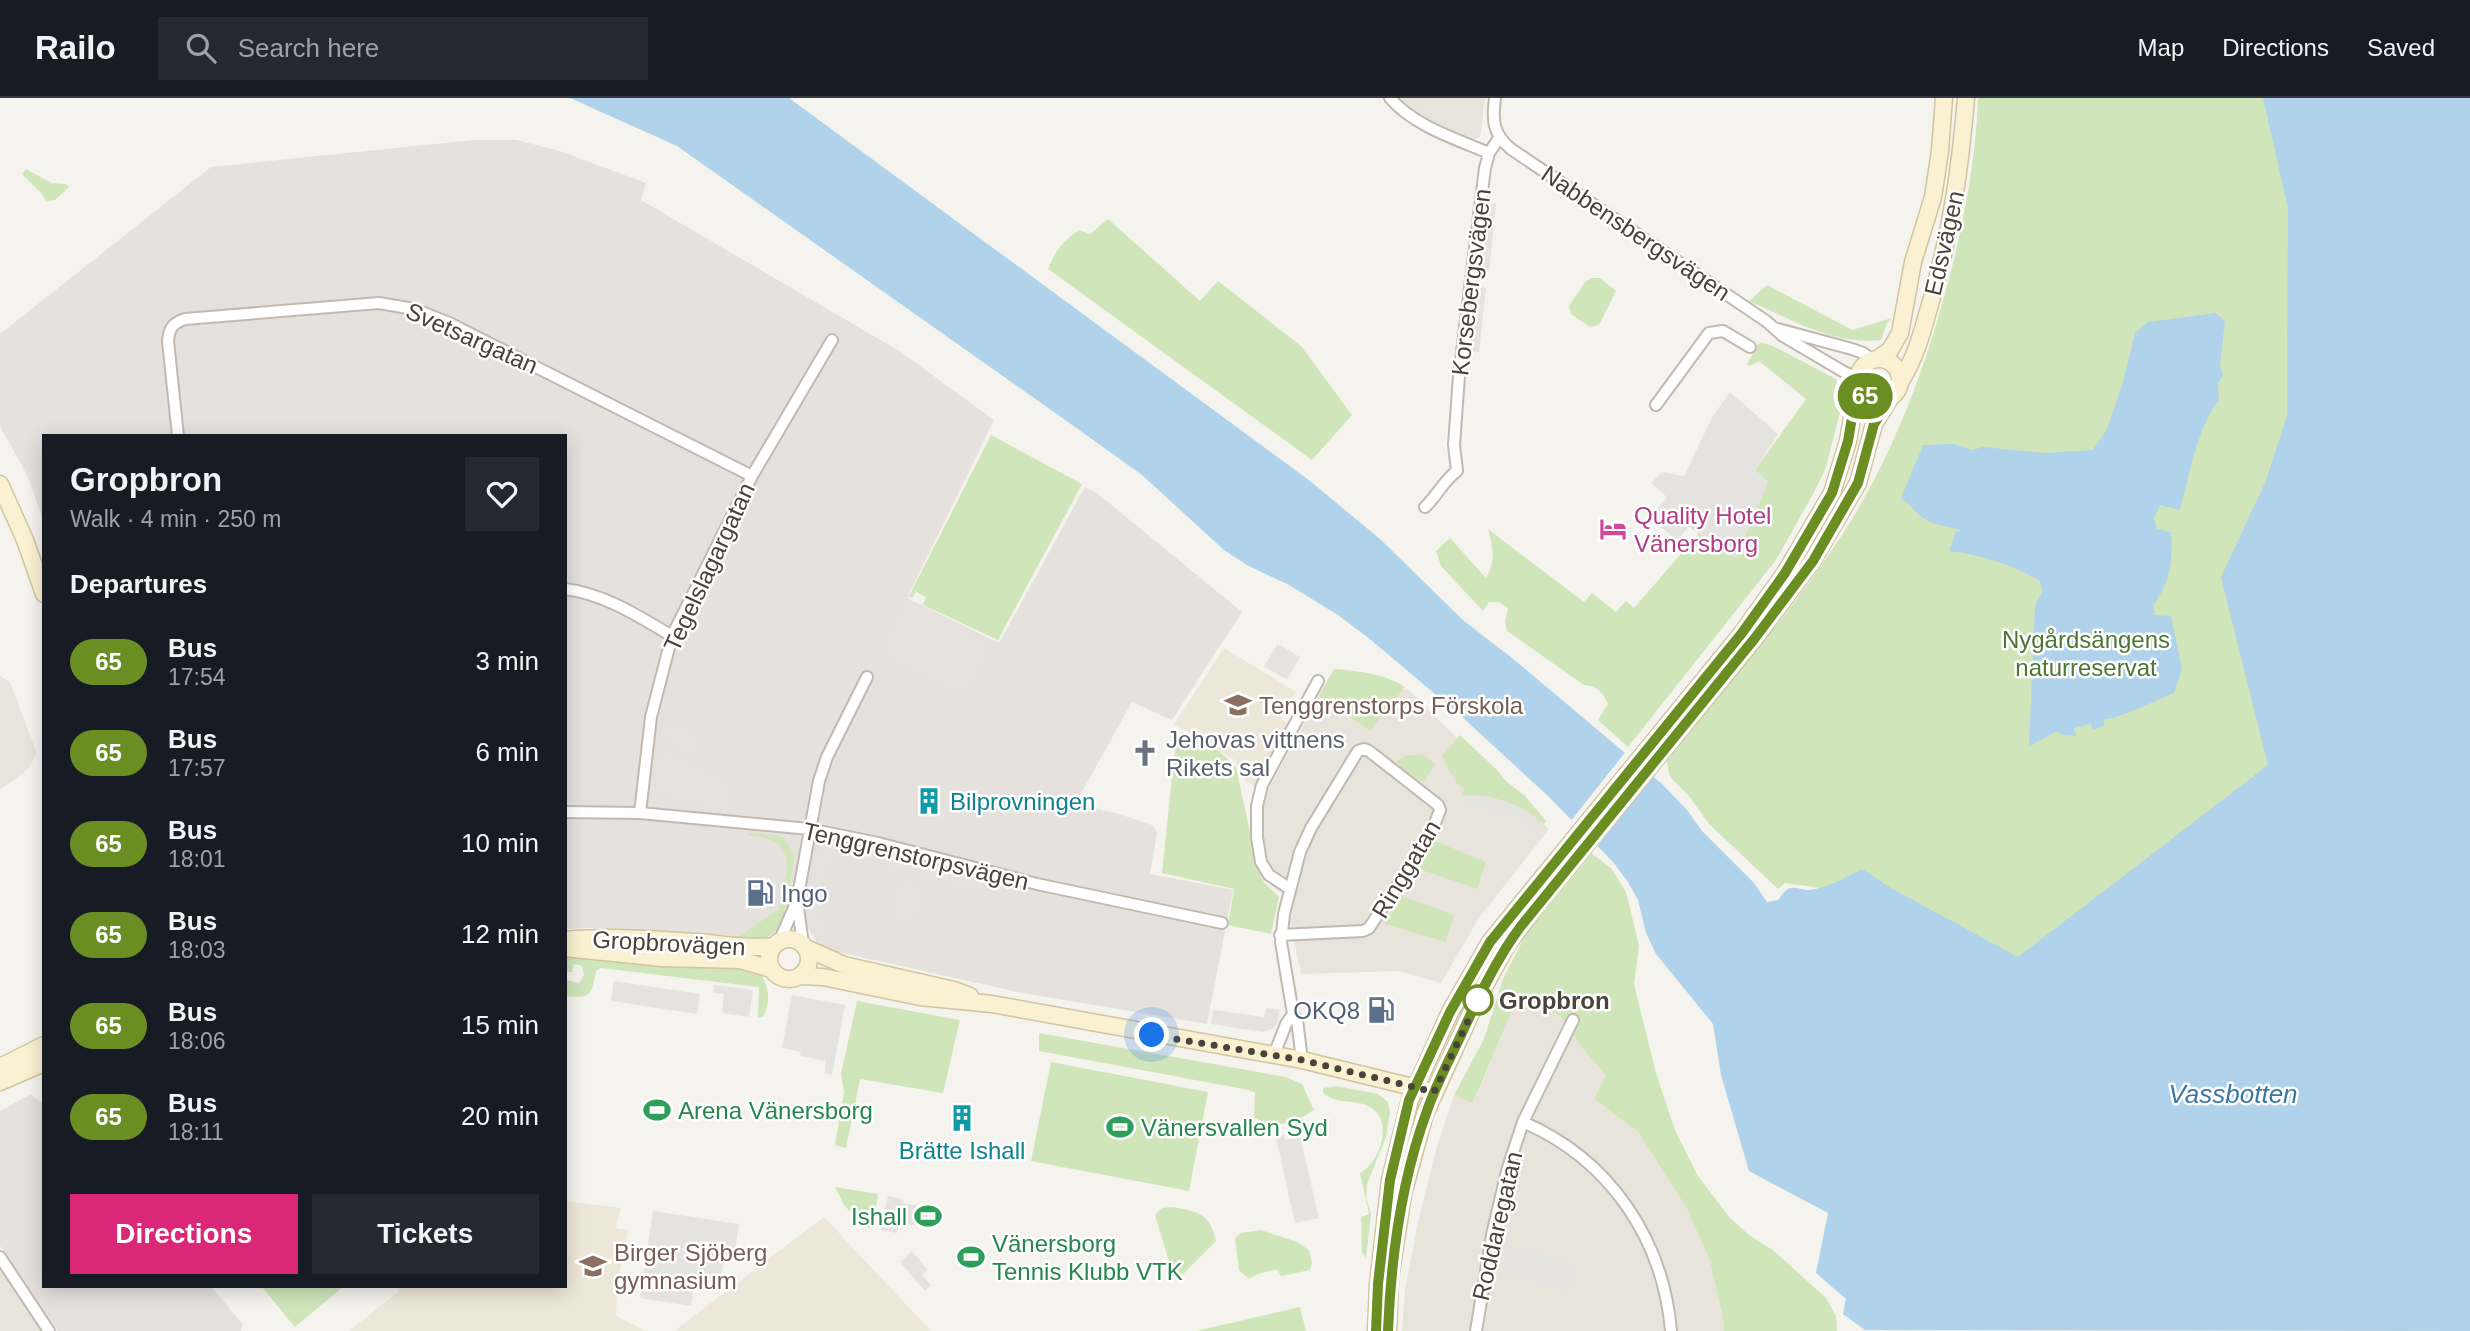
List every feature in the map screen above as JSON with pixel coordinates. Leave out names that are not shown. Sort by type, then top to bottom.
[{"type":"main road","name":"Edsvägen","points":[[1656,750],[1785,573],[1832,493],[1848,441],[1862,367],[1890,350],[1900,332],[1913,262],[1933,198],[1944,98]]},
{"type":"main road","name":"Edsvägen","points":[[1388,1331],[1390,1279],[1403,1194],[1425,1114],[1507,945],[1566,861],[1656,750],[1755,638],[1813,561],[1858,483],[1874,424],[1910,368],[1944,257],[1960,172],[1966,98]]},
{"type":"main road","points":[[1875,360],[1892,364],[1899,372],[1900,382]]},
{"type":"main road","points":[[1858,380],[1867,398],[1878,402],[1889,400]]},
{"type":"main road","points":[[0,484],[25,540],[42,588]]},
{"type":"main road","name":"Edsvägen","points":[[1376,1331],[1378,1284],[1390,1180],[1409,1100],[1450,1012],[1490,942],[1566,861]]},
{"type":"main road","name":"Gropbrovägen","points":[[567,940],[597,937],[751,947],[776,944]]},
{"type":"main road","points":[[804,946],[809,965],[800,976],[783,979],[771,969],[769,956],[776,944],[791,939],[844,965],[954,990],[992,1004]]},
{"type":"main road","name":"Gropbrovägen","points":[[567,948],[676,959],[740,960],[771,969]]},
{"type":"main road","points":[[800,976],[823,977],[920,997],[992,1004],[1302,1060],[1434,1092]]},
{"type":"main road","points":[[0,1067],[42,1046]]},
{"type":"main road","points":[[0,1082],[42,1064]]},
{"type":"street","points":[[1390,98],[1405,112],[1421,121],[1489,153]]},
{"type":"street","points":[[1495,98],[1493,126],[1499,138]]},
{"type":"street","name":"Korsebergsvägen","points":[[1425,507],[1457,471],[1454,445],[1459,376],[1485,168],[1489,153],[1499,138]]},
{"type":"street","name":"Nabbensbergsvägen","points":[[1499,138],[1511,149],[1783,336],[1858,380]]},
{"type":"street","name":"Svetsargatan","points":[[178,434],[168,341],[171,327],[176,322],[186,318],[360,303],[395,304],[414,309],[493,344],[752,475]]},
{"type":"street","name":"Nabbensbergsvägen","points":[[1774,328],[1863,353],[1875,360]]},
{"type":"street","points":[[1656,405],[1709,333],[1723,331],[1750,347]]},
{"type":"street","name":"Tegelslagargatan","points":[[640,813],[650,718],[672,636],[752,475],[832,340]]},
{"type":"street","points":[[567,589],[597,596],[672,636]]},
{"type":"street","points":[[776,944],[797,901],[819,781],[827,757],[867,677]]},
{"type":"street","points":[[1289,888],[1269,875],[1261,862],[1256,806],[1262,785],[1318,681]]},
{"type":"street","name":"Ringgatan","points":[[1280,934],[1369,929],[1430,836],[1440,810],[1369,751],[1358,751],[1311,828],[1289,888],[1280,934],[1302,1060]]},
{"type":"street","name":"Tenggrenstorpsvägen","points":[[567,812],[640,813],[809,829],[878,843],[1059,889],[1222,923]]},
{"type":"street","points":[[797,901],[804,946]]},
{"type":"street","points":[[1274,1055],[1286,1024],[1293,1014]]},
{"type":"street","name":"Roddaregatan","points":[[1476,1331],[1498,1206],[1523,1122],[1573,1020]]},
{"type":"street","points":[[1523,1122],[1557,1138],[1580,1155],[1607,1181],[1622,1201],[1639,1227],[1655,1260],[1665,1292],[1671,1331]]},
{"type":"street","points":[[0,1257],[49,1331]]},
{"type":"shaded area","points":[[1399,98],[1485,98],[1480,137],[1476,139],[1456,135],[1418,113]]},
{"type":"shaded area","points":[[474,140],[516,140],[557,150],[646,183],[641,200],[901,352],[994,420],[907,598],[999,643],[1085,487],[1098,494],[1242,612],[1172,720],[1132,702],[1075,804],[1152,825],[1157,832],[1150,874],[1233,890],[1207,1024],[1023,993],[820,948],[809,929],[780,912],[744,939],[724,935],[567,929],[567,434],[42,434],[42,516],[27,475],[0,426],[0,334],[211,167]]},
{"type":"shaded area","points":[[1488,203],[1496,204],[1489,271],[1481,270]]},
{"type":"shaded area","points":[[1478,287],[1486,288],[1479,352],[1470,351]]},
{"type":"shaded area","points":[[1730,392],[1778,434],[1755,470],[1768,482],[1735,558],[1689,527],[1677,540],[1650,518],[1667,497],[1651,483],[1662,472],[1684,476],[1713,416]]},
{"type":"shaded area","points":[[907,602],[988,647],[963,693],[884,651]]},
{"type":"shaded area","points":[[1278,644],[1300,657],[1287,680],[1264,666]]},
{"type":"shaded area","name":"Tenggrenstorps Förskola","points":[[1224,648],[1296,692],[1281,718],[1288,724],[1255,787],[1243,779],[1236,761],[1174,724]]},
{"type":"shaded area","points":[[0,676],[10,682],[37,754],[27,770],[0,790]]},
{"type":"shaded area","points":[[1408,689],[1549,829],[1479,918],[1441,983],[1399,971],[1301,974],[1290,922],[1294,901],[1274,888],[1260,874],[1250,823],[1319,696],[1370,731],[1401,690]]},
{"type":"shaded area","points":[[670,722],[700,738],[692,754],[678,747],[680,743],[663,735]]},
{"type":"shaded area","points":[[666,752],[732,787],[720,809],[698,799],[695,802],[687,801],[657,787],[662,776],[655,772]]},
{"type":"shaded area","points":[[1481,797],[1524,810],[1543,825],[1537,830],[1526,821],[1506,812],[1465,806],[1463,799]]},
{"type":"shaded area","points":[[830,848],[849,849],[847,857],[832,856],[824,862],[815,910],[818,923],[826,926],[824,934],[811,927],[807,908],[817,859],[823,851]]},
{"type":"shaded area","points":[[888,859],[984,883],[982,890],[886,866]]},
{"type":"shaded area","points":[[902,883],[920,886],[914,919],[896,915]]},
{"type":"shaded area","points":[[614,981],[700,994],[697,1014],[611,1001]]},
{"type":"shaded area","points":[[714,985],[753,990],[749,1017],[722,1013],[724,994],[713,993]]},
{"type":"shaded area","points":[[1519,994],[1563,1018],[1581,1047],[1606,1075],[1594,1099],[1638,1132],[1686,1207],[1709,1258],[1724,1331],[1402,1331],[1405,1290],[1418,1222],[1436,1150],[1454,1095],[1474,1102]]},
{"type":"shaded area","points":[[792,995],[845,1005],[832,1075],[825,1073],[826,1061],[800,1056],[801,1052],[782,1048]]},
{"type":"shaded area","points":[[1266,1008],[1280,1010],[1278,1022],[1272,1029],[1263,1032],[1211,1024],[1213,1010],[1264,1017]]},
{"type":"shaded area","points":[[31,1094],[42,1103],[42,1288],[213,1288],[243,1325],[241,1331],[58,1331],[0,1246],[0,1111]]},
{"type":"shaded area","points":[[1284,1135],[1286,1140],[1300,1137],[1319,1218],[1295,1223],[1276,1137]]},
{"type":"shaded area","points":[[888,1196],[903,1199],[903,1203],[930,1208],[926,1227],[899,1223],[897,1233],[881,1230]]},
{"type":"shaded area","name":"Birger Sjöberg gymnasium","points":[[567,1201],[621,1208],[616,1228],[628,1230],[617,1287],[616,1316],[646,1331],[349,1331],[399,1291],[397,1288],[567,1288]]},
{"type":"shaded area","points":[[653,1211],[739,1224],[734,1258],[724,1257],[720,1284],[695,1280],[691,1306],[640,1298]]},
{"type":"shaded area","name":"Birger Sjöberg gymnasium","points":[[824,1217],[931,1331],[674,1331]]},
{"type":"shaded area","points":[[1504,1244],[1578,1266],[1570,1292],[1504,1272],[1509,1256],[1501,1253]]},
{"type":"shaded area","points":[[912,1251],[928,1270],[922,1275],[931,1285],[925,1291],[900,1262]]},
{"type":"shaded area","points":[[0,1267],[26,1303],[43,1331],[0,1331]]},
{"type":"green space","name":"Nygårdsängens naturreservat","points":[[1978,98],[2329,98],[2396,750],[2039,1037],[1837,883],[1821,888],[1785,883],[1778,889],[1709,824],[1689,796],[1670,777],[1666,758],[1795,602],[1834,547],[1875,479],[1908,407],[1945,294],[1970,177]]},
{"type":"green space","points":[[26,169],[52,183],[66,184],[69,187],[55,200],[46,201],[22,174]]},
{"type":"green space","points":[[1108,219],[1200,301],[1218,281],[1301,346],[1352,415],[1312,460],[1048,269],[1068,238],[1079,230],[1090,234]]},
{"type":"green space","points":[[1591,278],[1600,278],[1616,291],[1599,325],[1590,327],[1571,314],[1569,306],[1585,282]]},
{"type":"green space","points":[[1767,285],[1852,330],[1892,318],[1887,323],[1881,340],[1863,341],[1829,335],[1749,301]]},
{"type":"green space","points":[[1760,342],[1836,379],[1843,402],[1825,470],[1776,560],[1628,747],[1598,720],[1608,704],[1599,690],[1584,685],[1507,631],[1505,621],[1508,608],[1499,602],[1489,602],[1483,611],[1441,566],[1436,551],[1450,538],[1486,578],[1493,554],[1488,529],[1584,602],[1592,593],[1616,612],[1626,601],[1634,608],[1699,533],[1736,557],[1768,482],[1755,470],[1806,399],[1759,361],[1750,366],[1747,364]]},
{"type":"green space","points":[[991,435],[1082,484],[998,640],[923,605],[926,597],[916,592],[912,598],[909,596]]},
{"type":"green space","points":[[1334,669],[1379,676],[1405,687],[1370,731],[1319,696]]},
{"type":"green space","points":[[1183,733],[1219,751],[1236,767],[1258,870],[1264,882],[1279,897],[1271,934],[1228,925],[1234,889],[1162,873],[1175,748],[1177,735]]},
{"type":"green space","points":[[1460,735],[1525,796],[1546,821],[1544,824],[1509,802],[1484,796],[1461,795],[1465,789],[1456,783],[1455,776],[1451,774],[1442,756]]},
{"type":"green space","points":[[1422,754],[1435,764],[1423,783],[1397,762],[1404,756]]},
{"type":"green space","points":[[747,835],[782,836],[795,856],[782,923],[777,930],[767,938],[733,941],[780,908],[786,881],[786,858],[783,850],[776,843]]},
{"type":"green space","points":[[1435,841],[1486,862],[1477,889],[1419,869]]},
{"type":"green space","points":[[1590,852],[1611,868],[1626,892],[1639,946],[1634,984],[1656,1073],[1675,1130],[1698,1176],[1730,1218],[1749,1235],[1774,1251],[1826,1298],[1836,1316],[1837,1331],[1724,1331],[1709,1258],[1686,1207],[1638,1132],[1594,1099],[1606,1075],[1581,1047],[1563,1018],[1519,994],[1473,1103],[1454,1095],[1484,1039],[1503,979],[1526,934]]},
{"type":"green space","points":[[1402,896],[1454,915],[1446,942],[1385,924]]},
{"type":"green space","points":[[567,957],[738,964],[761,974],[768,1000],[763,1017],[758,1018],[759,987],[601,968],[596,971],[589,994],[580,997],[567,996],[567,980],[579,983],[584,975],[582,966],[574,964],[572,972],[567,972]]},
{"type":"green space","points":[[857,1001],[960,1020],[943,1093],[860,1079],[846,1148],[835,1145],[844,1092],[841,1074]]},
{"type":"green space","points":[[1039,1033],[1286,1077],[1302,1084],[1314,1110],[1285,1123],[1262,1121],[1254,1118],[1255,1093],[1249,1090],[1039,1051]]},
{"type":"green space","name":"Vänersvallen Syd","points":[[1051,1062],[1208,1092],[1189,1191],[1031,1161]]},
{"type":"green space","points":[[1337,1086],[1378,1094],[1388,1102],[1390,1112],[1386,1137],[1367,1184],[1366,1197],[1371,1214],[1366,1258],[1362,1252],[1361,1217],[1369,1214],[1360,1173],[1367,1168],[1378,1151],[1383,1131],[1377,1113],[1370,1107],[1339,1101],[1323,1092],[1323,1088]]},
{"type":"green space","points":[[835,1187],[878,1194],[873,1227],[865,1228],[844,1205]]},
{"type":"green space","points":[[1173,1207],[1202,1215],[1210,1225],[1216,1241],[1183,1274],[1177,1275],[1171,1268],[1155,1215],[1162,1208]]},
{"type":"green space","points":[[1261,1230],[1297,1242],[1309,1250],[1312,1263],[1310,1270],[1281,1276],[1277,1269],[1249,1279],[1239,1270],[1235,1238],[1241,1233]]},
{"type":"green space","points":[[263,1288],[342,1288],[295,1327]]},
{"type":"green space","points":[[1300,1307],[1306,1331],[1196,1331]]},
{"type":"water","name":"Vassbotten","points":[[570,98],[789,98],[1310,481],[1380,539],[1464,621],[1662,784],[1687,810],[1702,831],[1754,883],[1767,902],[1778,900],[1789,889],[1808,890],[1822,887],[1862,869],[1891,888],[2018,957],[2268,765],[2221,577],[2265,483],[2287,416],[2288,208],[2263,98],[2470,98],[2470,1331],[1865,1330],[1843,1314],[1846,1299],[1816,1273],[1828,1213],[1749,1171],[1721,1075],[1713,1024],[1656,954],[1646,933],[1638,900],[1628,882],[1613,862],[1549,797],[1460,715],[1371,640],[1338,615],[1289,585],[1247,565],[1224,550],[1142,475],[1075,427],[677,146]]},
{"type":"water","points":[[2216,313],[2225,321],[2220,365],[2223,376],[2218,382],[2219,400],[2199,439],[2180,510],[2160,505],[2154,518],[2157,529],[2171,532],[2170,571],[2164,588],[2153,605],[2155,615],[2171,616],[2182,669],[2174,693],[2127,713],[2104,719],[2104,726],[2092,730],[2091,724],[2074,728],[2076,736],[2062,735],[2058,731],[2029,746],[2035,606],[2042,592],[2040,581],[1996,561],[1949,551],[1956,531],[1963,532],[1926,520],[1901,498],[1923,445],[1954,444],[1972,450],[1983,447],[2044,453],[2093,450],[2107,429],[2123,382],[2135,333],[2148,322]]},
{"type":"pier","points":[[1627,750],[1654,773],[1595,849],[1570,822]]},
{"type":"bus line","name":"65","points":[[1376,1331],[1378,1284],[1390,1180],[1409,1100],[1450,1012],[1490,942],[1652,746],[1742,633],[1785,573],[1832,493],[1848,441],[1858,383],[1859,389],[1872,401],[1889,400],[1874,424],[1858,483],[1813,561],[1755,638],[1536,906],[1507,945],[1478,1000],[1425,1114],[1403,1194],[1390,1279],[1388,1331]]},
{"type":"place","name":"Quality Hotel Vänersborg","points":[[1613,529]]},
{"type":"place","name":"Tenggrenstorps Förskola","points":[[1238,705]]},
{"type":"place","name":"Jehovas vittnens Rikets sal","points":[[1145,753]]},
{"type":"place","name":"Bilprovningen","points":[[929,801]]},
{"type":"place","name":"Ingo","points":[[760,893]]},
{"type":"place","name":"Gropbron","points":[[1478,1000]]},
{"type":"place","name":"OKQ8","points":[[1381,1010]]},
{"type":"place","name":"Arena Vänersborg","points":[[657,1110]]},
{"type":"place","name":"Brätte Ishall","points":[[962,1118]]},
{"type":"place","name":"Vänersvallen Syd","points":[[1120,1127]]},
{"type":"place","name":"Ishall","points":[[928,1216]]},
{"type":"place","name":"Vänersborg Tennis Klubb VTK","points":[[971,1257]]},
{"type":"place","name":"Birger Sjöberg gymnasium","points":[[593,1266]]},
{"type":"route","points":[[1152,1035],[1302,1060],[1434,1092],[1478,1000]]}]
